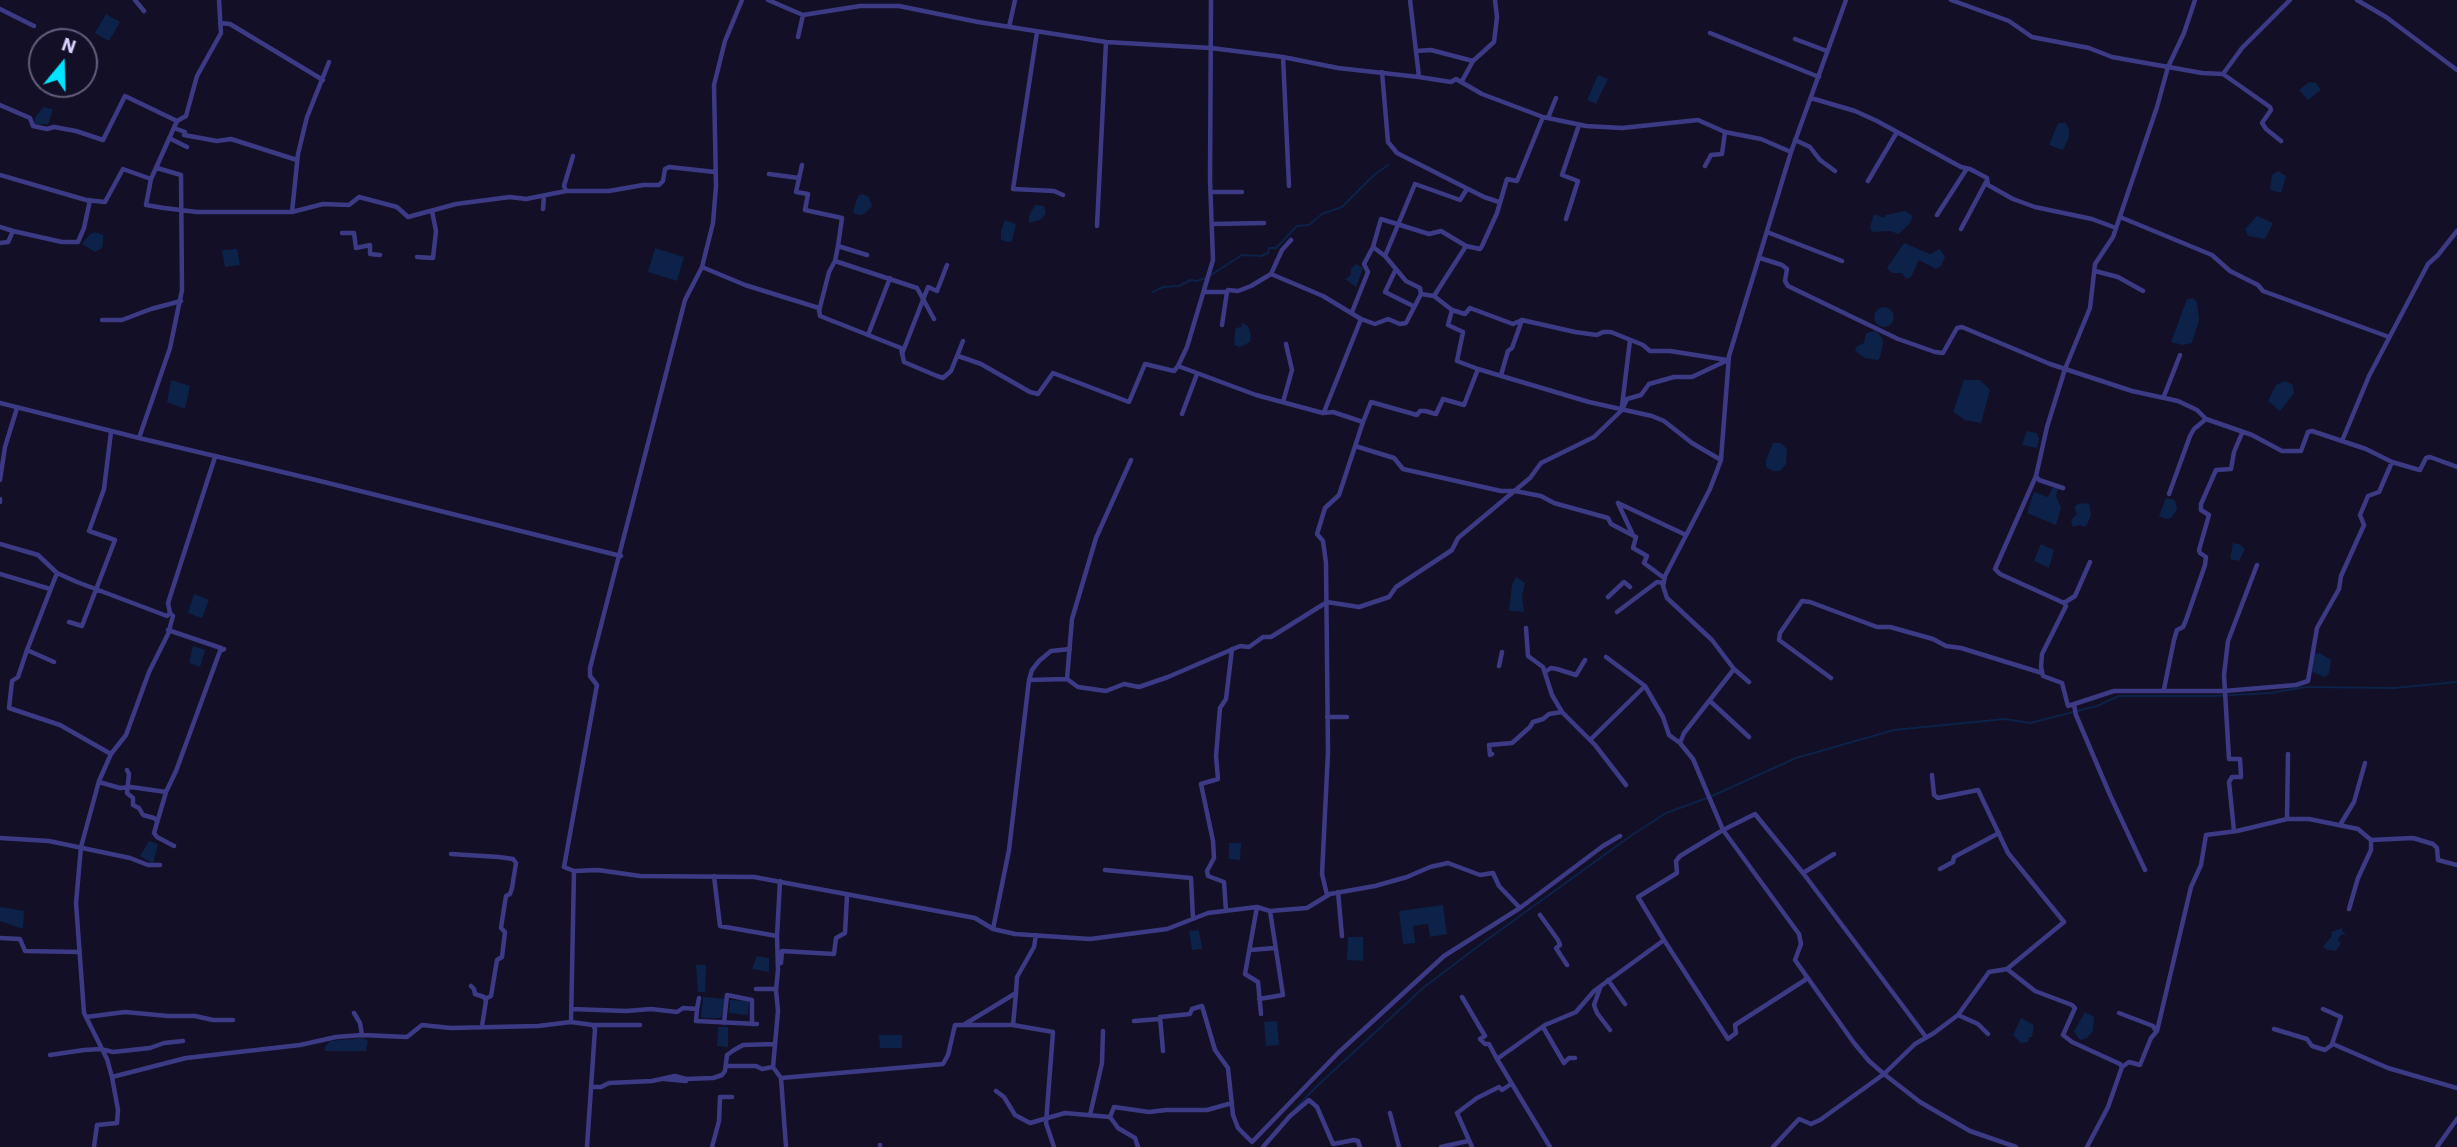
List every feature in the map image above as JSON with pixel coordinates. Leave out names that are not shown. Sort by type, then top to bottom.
[{"type":"street","points":[[135,0],[144,11]]},
{"type":"street","points":[[219,0],[221,33],[197,76],[186,116],[177,121],[151,178],[146,205],[181,210],[292,212],[323,204],[349,205],[359,197],[397,207],[408,217],[456,204],[510,197],[526,199],[566,191],[609,191],[659,185],[663,181],[665,169],[669,167],[715,172]]},
{"type":"street","points":[[742,0],[724,41],[715,85],[715,210],[702,267],[685,300],[590,668],[590,676],[597,685],[564,867],[574,871],[598,870],[671,878],[754,877],[975,918],[993,929],[1090,939],[1167,929],[1208,913],[1257,907],[1270,911],[1307,908],[1327,895],[1375,886],[1448,863],[1480,875],[1493,873],[1500,886],[1520,908]]},
{"type":"street","points":[[768,0],[803,15],[880,3],[1106,42],[1211,48],[1283,57],[1338,68],[1451,82],[1457,79],[1482,94],[1545,118],[1579,125],[1622,128],[1698,120],[1725,132],[1761,139],[1791,152]]},
{"type":"street","points":[[1009,27],[1015,0]]},
{"type":"street","points":[[958,356],[981,364],[1030,392],[1038,394],[1053,373],[1129,402],[1145,364],[1174,371],[1178,366],[1206,292],[1213,260],[1211,0]]},
{"type":"street","points":[[1410,0],[1419,77]]},
{"type":"street","points":[[1462,81],[1474,61],[1494,41],[1497,17],[1495,0]]},
{"type":"street","points":[[1749,682],[1734,669],[1712,640],[1667,598],[1664,581],[1710,489],[1721,460],[1728,360],[1791,152],[1846,0]]},
{"type":"street","points":[[1951,0],[2009,21],[2032,37],[2089,48],[2112,57],[2223,74],[2270,107],[2271,110],[2262,123],[2281,141]]},
{"type":"street","points":[[2064,603],[2000,574],[1995,569],[2036,476],[2047,426],[2065,369],[2090,308],[2095,264],[2108,247],[2116,228],[2168,67],[2184,33],[2194,0]]},
{"type":"street","points":[[2223,74],[2234,58],[2290,0]]},
{"type":"street","points":[[2357,0],[2457,70]]},
{"type":"street","points":[[0,9],[34,26]]},
{"type":"street","points":[[798,37],[803,15]]},
{"type":"street","points":[[220,23],[230,24],[323,80]]},
{"type":"street","points":[[1037,32],[1013,189],[1054,191],[1063,195]]},
{"type":"street","points":[[1710,33],[1819,77]]},
{"type":"street","points":[[1795,39],[1828,51]]},
{"type":"street","points":[[1097,226],[1106,42]]},
{"type":"street","points":[[1416,51],[1431,50],[1474,61]]},
{"type":"street","points":[[1283,57],[1289,186]]},
{"type":"street","points":[[292,212],[298,160],[307,117],[329,62]]},
{"type":"street","points":[[1382,72],[1388,142],[1397,153],[1467,189],[1500,202]]},
{"type":"street","points":[[0,105],[30,118],[33,125],[76,131],[103,140],[125,96],[177,121]]},
{"type":"street","points":[[1352,312],[1367,272],[1364,264],[1373,247],[1381,219],[1429,234],[1441,231],[1466,246],[1480,249],[1507,179],[1517,181],[1556,98]]},
{"type":"street","points":[[1811,98],[1855,111],[1966,170],[1970,169],[1987,178]]},
{"type":"street","points":[[1566,219],[1578,181],[1562,175],[1579,125]]},
{"type":"street","points":[[174,128],[185,132],[184,135],[217,141],[230,139],[298,160]]},
{"type":"street","points":[[1704,166],[1710,155],[1721,154],[1725,132]]},
{"type":"street","points":[[1868,181],[1897,132]]},
{"type":"street","points":[[169,138],[187,147]]},
{"type":"street","points":[[1795,140],[1810,147],[1820,160],[1835,171]]},
{"type":"street","points":[[566,191],[564,186],[573,156]]},
{"type":"street","points":[[802,165],[796,192],[808,194],[805,210],[842,218],[835,261],[829,272],[819,312]]},
{"type":"street","points":[[139,438],[170,348],[181,301],[181,175],[157,168]]},
{"type":"street","points":[[0,176],[105,202],[123,169],[151,178]]},
{"type":"street","points":[[1937,215],[1966,170]]},
{"type":"street","points":[[769,174],[799,178]]},
{"type":"street","points":[[1987,178],[1988,185],[2013,199],[2035,207],[2092,219],[2116,228]]},
{"type":"street","points":[[1961,229],[1984,189],[1987,178]]},
{"type":"street","points":[[1385,256],[1415,184],[1460,200],[1467,189]]},
{"type":"street","points":[[1211,192],[1242,192]]},
{"type":"street","points":[[543,209],[544,195]]},
{"type":"street","points":[[0,227],[62,242],[78,242],[90,200]]},
{"type":"street","points":[[417,257],[433,258],[436,231],[432,211]]},
{"type":"street","points":[[2120,217],[2202,250],[2230,271],[2258,285],[2263,291],[2389,337]]},
{"type":"street","points":[[1212,224],[1264,223]]},
{"type":"street","points":[[0,243],[8,243],[13,231]]},
{"type":"street","points":[[2342,441],[2369,376],[2428,264],[2457,231]]},
{"type":"street","points":[[1767,232],[1842,261]]},
{"type":"street","points":[[342,233],[354,233],[356,247],[370,246],[370,254],[380,255]]},
{"type":"street","points":[[1206,292],[1238,291],[1271,274],[1282,250],[1291,240]]},
{"type":"street","points":[[838,246],[867,256]]},
{"type":"street","points":[[1434,296],[1466,246]]},
{"type":"street","points":[[1271,274],[1323,296],[1361,319],[1375,324],[1388,319],[1406,323],[1421,294],[1420,288],[1406,281],[1385,256],[1373,247]]},
{"type":"street","points":[[1760,258],[1782,265],[1787,270],[1787,286],[1898,339],[1923,348],[1943,353],[1957,328],[1962,327],[2050,365],[2132,391],[2164,396],[2197,410],[2206,418],[2252,435],[2282,451],[2301,451],[2308,432],[2312,430],[2366,449],[2392,463],[2420,470],[2426,458],[2430,457],[2457,467]]},
{"type":"street","points":[[835,261],[917,288],[934,319]]},
{"type":"street","points":[[902,355],[928,287],[937,291],[947,265]]},
{"type":"street","points":[[702,267],[745,285],[817,307],[820,316],[901,348],[904,362],[943,378],[951,371],[963,341]]},
{"type":"street","points":[[1396,269],[1385,292],[1413,306]]},
{"type":"street","points":[[2095,271],[2118,278],[2143,291]]},
{"type":"street","points":[[869,335],[890,278]]},
{"type":"street","points":[[1222,325],[1227,292]]},
{"type":"street","points":[[1421,294],[1434,296],[1452,310],[1465,314],[1470,308],[1513,324],[1522,320],[1575,332],[1598,335],[1611,332],[1643,345],[1650,352],[1670,351],[1728,360]]},
{"type":"street","points":[[102,320],[122,320],[181,301]]},
{"type":"street","points":[[1452,310],[1448,326],[1464,331],[1457,361],[1589,402],[1632,413],[1640,412],[1664,421],[1692,443],[1721,460]]},
{"type":"street","points":[[1323,412],[1361,319]]},
{"type":"street","points":[[1502,374],[1508,351],[1512,348],[1522,320]]},
{"type":"street","points":[[1622,410],[1630,340]]},
{"type":"street","points":[[1283,401],[1292,370],[1286,344]]},
{"type":"street","points":[[2164,396],[2179,355]]},
{"type":"street","points":[[1029,680],[1067,679],[1078,687],[1106,691],[1124,684],[1139,687],[1231,649],[1249,647],[1327,602],[1359,607],[1389,597],[1396,587],[1452,550],[1458,538],[1530,478],[1541,463],[1594,437],[1622,410],[1627,399],[1641,395],[1649,384],[1674,377],[1692,377],[1728,360]]},
{"type":"street","points":[[1178,366],[1256,395],[1332,412],[1363,422]]},
{"type":"street","points":[[1327,895],[1322,874],[1327,717],[1327,602],[1325,552],[1323,541],[1317,534],[1325,508],[1339,495],[1371,401],[1417,415],[1420,411],[1436,414],[1443,399],[1464,405],[1478,369]]},
{"type":"street","points":[[1182,414],[1197,374]]},
{"type":"street","points":[[0,403],[621,556]]},
{"type":"street","points":[[0,480],[5,447],[17,408]]},
{"type":"street","points":[[2169,494],[2190,436],[2206,418]]},
{"type":"street","points":[[69,622],[82,626],[115,540],[89,531],[104,489],[111,432]]},
{"type":"street","points":[[2164,689],[2177,630],[2183,627],[2205,565],[2206,557],[2199,550],[2210,515],[2201,510],[2201,504],[2216,470],[2231,469],[2242,433]]},
{"type":"street","points":[[1355,446],[1394,458],[1403,469],[1501,491],[1541,496],[1554,503],[1608,517],[1611,524],[1633,535]]},
{"type":"street","points":[[94,1147],[97,1125],[117,1123],[118,1110],[107,1059],[86,1017],[76,903],[81,847],[99,782],[111,754],[126,735],[149,672],[169,631],[173,616],[168,603],[215,457]]},
{"type":"street","points":[[1067,679],[1072,619],[1096,538],[1130,460]]},
{"type":"street","points":[[1831,678],[1779,640],[1780,633],[1802,601],[1877,627],[1890,627],[2042,673],[2043,676],[2062,683],[2068,706],[2114,691],[2164,689],[2224,693],[2296,685],[2308,681],[2316,628],[2339,589],[2341,576],[2364,525],[2360,515],[2368,496],[2379,492],[2392,463]]},
{"type":"street","points":[[2036,476],[2039,480],[2063,488]]},
{"type":"street","points":[[1664,581],[1643,562],[1647,556],[1633,548],[1636,537],[1618,503],[1686,535]]},
{"type":"street","points":[[0,544],[38,555],[57,573],[96,589],[160,614],[167,616],[170,613]]},
{"type":"street","points":[[2064,603],[2075,596],[2090,562]]},
{"type":"street","points":[[2234,831],[2229,782],[2232,777],[2241,775],[2240,760],[2229,759],[2224,693],[2228,641],[2257,565]]},
{"type":"street","points":[[57,573],[18,677],[12,681],[9,708],[60,725],[111,754]]},
{"type":"street","points":[[0,574],[50,589]]},
{"type":"street","points":[[1617,612],[1657,582],[1664,581]]},
{"type":"street","points":[[1608,597],[1624,582],[1630,587]]},
{"type":"street","points":[[2042,673],[2042,654],[2066,606],[2064,603]]},
{"type":"street","points":[[1526,628],[1528,656],[1544,667],[1552,695],[1562,712],[1591,740],[1626,785]]},
{"type":"street","points":[[169,631],[222,650],[166,792],[157,822],[154,835],[174,846]]},
{"type":"street","points":[[993,929],[1009,850],[1029,680],[1032,670],[1051,651],[1070,649]]},
{"type":"street","points":[[1226,911],[1224,882],[1208,876],[1214,858],[1213,841],[1201,784],[1218,779],[1216,756],[1220,708],[1226,699],[1231,649]]},
{"type":"street","points":[[27,650],[54,662]]},
{"type":"street","points":[[1499,666],[1502,652]]},
{"type":"street","points":[[1606,657],[1645,686],[1670,735],[1693,758],[1723,830],[1799,934],[1801,944],[1795,960],[1861,1052],[1920,1102],[1946,1118],[1970,1131],[2017,1147]]},
{"type":"street","points":[[1545,672],[1548,669],[1558,669],[1576,675],[1585,660]]},
{"type":"street","points":[[1680,743],[1684,733],[1734,669]]},
{"type":"street","points":[[1591,740],[1645,686]]},
{"type":"street","points":[[1710,701],[1749,737]]},
{"type":"street","points":[[2074,705],[2076,715],[2145,870]]},
{"type":"street","points":[[1492,754],[1490,755],[1489,745],[1512,743],[1532,722],[1549,714],[1562,712]]},
{"type":"street","points":[[1327,717],[1347,717]]},
{"type":"street","points":[[2287,819],[2288,754]]},
{"type":"street","points":[[2340,825],[2354,802],[2365,763]]},
{"type":"street","points":[[127,771],[127,793],[133,798],[133,805],[139,808],[143,815],[154,818],[157,822]]},
{"type":"street","points":[[1773,1147],[1799,1119],[1811,1124],[1820,1120],[1884,1074],[1926,1037],[1958,1015],[1989,972],[2007,969],[2064,922],[2008,853],[1978,790],[1938,798],[1934,794],[1932,775]]},
{"type":"street","points":[[99,782],[166,792]]},
{"type":"street","points":[[1806,976],[1805,980],[1735,1025],[1736,1033],[1728,1039],[1638,897],[1677,873],[1676,861],[1680,856],[1755,814],[1803,873],[1926,1037]]},
{"type":"street","points":[[2087,1147],[2108,1107],[2122,1067],[2129,1062],[2140,1065],[2151,1038],[2157,1031],[2191,887],[2201,865],[2206,835],[2287,819],[2309,819],[2358,829],[2371,841],[2413,838],[2433,844],[2437,848],[2438,860],[2457,865]]},
{"type":"street","points":[[1940,869],[1953,862],[1954,857],[1999,833]]},
{"type":"street","points":[[1134,1021],[1190,1014],[1192,1009],[1202,1006],[1215,1050],[1228,1068],[1238,1128],[1252,1142],[1338,1053],[1444,956],[1520,908],[1619,836]]},
{"type":"street","points":[[0,838],[48,841],[130,858],[148,865],[160,865]]},
{"type":"street","points":[[2349,909],[2358,878],[2371,850],[2371,841]]},
{"type":"street","points":[[451,854],[499,857],[513,859],[516,863],[512,888],[506,896],[501,928],[505,932],[502,957],[497,960],[491,996],[485,999]]},
{"type":"street","points":[[1803,873],[1834,854]]},
{"type":"street","points":[[1105,870],[1191,878],[1193,919]]},
{"type":"street","points":[[571,1022],[574,871]]},
{"type":"street","points":[[714,876],[720,926],[777,936]]},
{"type":"street","points":[[780,881],[777,936],[779,966],[776,989],[778,1011],[773,1067],[781,1078],[786,1147]]},
{"type":"street","points":[[1338,892],[1342,936]]},
{"type":"street","points":[[779,966],[780,970],[782,951],[805,953],[810,950],[834,954],[836,938],[845,933],[847,896]]},
{"type":"street","points":[[1257,907],[1245,974],[1258,982],[1261,1014]]},
{"type":"street","points":[[1259,999],[1283,995],[1270,911]]},
{"type":"street","points":[[1540,915],[1558,940],[1560,945],[1556,948],[1567,965]]},
{"type":"street","points":[[1013,1025],[1017,977],[1034,947],[1035,935]]},
{"type":"street","points":[[0,938],[20,939],[25,951],[80,952]]},
{"type":"street","points":[[1497,1059],[1543,1027],[1576,1012],[1608,980],[1664,940]]},
{"type":"street","points":[[1250,950],[1275,948]]},
{"type":"street","points":[[2007,969],[2035,991],[2072,1005],[2075,1008],[2063,1035],[2071,1042],[2122,1067]]},
{"type":"street","points":[[1608,980],[1625,1004]]},
{"type":"street","points":[[471,986],[475,994],[485,999]]},
{"type":"street","points":[[1600,987],[1594,1005],[1610,1030]]},
{"type":"street","points":[[756,989],[776,989]]},
{"type":"street","points":[[964,1024],[1016,993]]},
{"type":"street","points":[[699,998],[696,1021],[724,1023],[755,1024],[752,1000],[727,995],[724,1023]]},
{"type":"street","points":[[1462,998],[1485,1036],[1480,1039],[1489,1044],[1550,1147]]},
{"type":"street","points":[[482,1026],[485,999]]},
{"type":"street","points":[[572,1009],[651,1009],[677,1012],[683,1008],[698,1009]]},
{"type":"street","points":[[2274,1029],[2307,1039],[2312,1046],[2325,1050],[2332,1045],[2341,1017],[2323,1009]]},
{"type":"street","points":[[86,1017],[125,1012],[233,1020]]},
{"type":"street","points":[[354,1013],[360,1023],[362,1035]]},
{"type":"street","points":[[2119,1013],[2153,1026],[2157,1031]]},
{"type":"street","points":[[1958,1015],[1978,1024],[1988,1034]]},
{"type":"street","points":[[1159,1019],[1163,1051]]},
{"type":"street","points":[[112,1077],[186,1058],[362,1035],[407,1037],[422,1025],[451,1028],[538,1026],[571,1022],[640,1025]]},
{"type":"street","points":[[587,1147],[595,1029],[593,1025]]},
{"type":"street","points":[[781,1078],[943,1065],[955,1025],[1013,1025],[1053,1032],[1045,1118],[1054,1147]]},
{"type":"street","points":[[1543,1027],[1564,1063],[1569,1058],[1575,1058]]},
{"type":"street","points":[[1090,1115],[1101,1062],[1103,1031]]},
{"type":"street","points":[[50,1055],[101,1049],[113,1052],[183,1041]]},
{"type":"street","points":[[591,1087],[675,1076],[692,1079],[713,1078],[722,1075],[727,1055],[743,1045],[775,1044]]},
{"type":"street","points":[[2332,1045],[2388,1068],[2457,1088]]},
{"type":"street","points":[[726,1066],[756,1066],[762,1069],[773,1067]]},
{"type":"street","points":[[1441,1147],[1470,1144],[1457,1113],[1477,1098],[1499,1087],[1502,1090],[1511,1084]]},
{"type":"street","points":[[996,1091],[1004,1097],[1015,1115],[1027,1122],[1041,1121],[1065,1113],[1110,1117],[1118,1128],[1135,1138],[1138,1147]]},
{"type":"street","points":[[712,1147],[719,1121],[720,1097],[732,1097]]},
{"type":"street","points":[[1263,1147],[1290,1116],[1309,1100],[1317,1107],[1333,1144],[1354,1140],[1358,1141],[1360,1147]]},
{"type":"street","points":[[1110,1117],[1114,1107],[1149,1112],[1207,1110],[1232,1103]]},
{"type":"street","points":[[1390,1113],[1398,1147],[1391,1147]]},
{"type":"street","points":[[2437,1147],[2457,1119]]},
{"type":"water","points":[[106,14],[120,22],[109,41],[98,35],[98,28]]},
{"type":"water","points":[[1598,75],[1608,79],[1596,104],[1587,100]]},
{"type":"water","points":[[2309,82],[2316,83],[2321,90],[2308,100],[2299,90]]},
{"type":"water","points":[[43,107],[53,109],[48,124],[34,124],[35,118]]},
{"type":"water","points":[[2058,123],[2066,123],[2069,129],[2069,137],[2063,150],[2049,145]]},
{"type":"water","points":[[2278,171],[2286,176],[2281,193],[2270,190],[2272,175]]},
{"type":"water","points":[[859,195],[868,196],[872,206],[864,214],[853,213]]},
{"type":"water","points":[[1035,205],[1044,206],[1046,214],[1040,220],[1029,223],[1029,216]]},
{"type":"water","points":[[1905,211],[1913,216],[1899,234],[1890,231],[1872,232],[1870,227],[1874,214],[1884,218],[1886,215]]},
{"type":"water","points":[[2257,216],[2273,223],[2265,239],[2248,236],[2245,229]]},
{"type":"water","points":[[1005,220],[1016,224],[1012,241],[1008,242],[1001,240]]},
{"type":"water","points":[[95,232],[103,235],[103,241],[102,248],[95,252],[82,244]]},
{"type":"water","points":[[1904,243],[1930,254],[1940,249],[1945,257],[1941,266],[1936,269],[1919,260],[1911,277],[1906,279],[1902,273],[1892,273],[1887,268]]},
{"type":"water","points":[[655,248],[684,257],[677,281],[648,272]]},
{"type":"water","points":[[237,249],[240,265],[225,267],[222,250]]},
{"type":"water","points":[[1356,264],[1363,268],[1356,287],[1345,279],[1351,275],[1351,269]]},
{"type":"water","points":[[2193,298],[2197,302],[2199,320],[2192,343],[2183,345],[2171,342],[2187,299]]},
{"type":"water","points":[[1884,307],[1891,310],[1894,317],[1891,324],[1884,327],[1877,324],[1874,317],[1877,310]]},
{"type":"water","points":[[1242,323],[1248,326],[1251,336],[1250,342],[1240,347],[1234,345],[1235,331]]},
{"type":"water","points":[[1876,331],[1883,343],[1880,357],[1878,360],[1865,358],[1855,351],[1857,346],[1864,343],[1866,333]]},
{"type":"water","points":[[171,380],[190,386],[185,409],[167,402]]},
{"type":"water","points":[[1964,380],[1980,380],[1990,390],[1981,423],[1965,420],[1953,412]]},
{"type":"water","points":[[2285,381],[2293,385],[2294,393],[2280,411],[2268,401],[2276,385]]},
{"type":"water","points":[[2027,431],[2037,433],[2037,448],[2022,445]]},
{"type":"water","points":[[1773,443],[1781,443],[1787,449],[1786,464],[1780,471],[1766,467]]},
{"type":"water","points":[[2053,487],[2058,489],[2056,496],[2061,508],[2056,525],[2027,513],[2034,492],[2048,497]]},
{"type":"water","points":[[2166,498],[2175,500],[2177,509],[2171,518],[2166,519],[2159,516]]},
{"type":"water","points":[[2089,504],[2091,515],[2087,525],[2073,527],[2071,520],[2077,514],[2074,507]]},
{"type":"water","points":[[2233,543],[2245,549],[2239,561],[2230,559]]},
{"type":"water","points":[[2041,544],[2054,550],[2049,568],[2034,561]]},
{"type":"water","points":[[1516,577],[1525,583],[1522,597],[1524,612],[1509,611],[1512,585]]},
{"type":"water","points":[[194,594],[209,600],[202,618],[188,613]]},
{"type":"water","points":[[193,646],[205,650],[200,667],[189,663]]},
{"type":"water","points":[[2320,653],[2331,660],[2329,673],[2325,677],[2312,672],[2314,654]]},
{"type":"water","points":[[149,841],[158,844],[153,864],[140,856]]},
{"type":"water","points":[[1229,843],[1241,843],[1240,860],[1229,859]]},
{"type":"water","points":[[1443,905],[1447,934],[1430,937],[1428,924],[1413,926],[1415,943],[1403,944],[1399,911]]},
{"type":"water","points":[[0,907],[24,911],[23,929],[0,921]]},
{"type":"water","points":[[2343,928],[2342,931],[2347,935],[2339,937],[2341,943],[2336,951],[2323,947],[2332,936],[2331,932]]},
{"type":"water","points":[[1199,930],[1202,949],[1192,950],[1189,931]]},
{"type":"water","points":[[1348,937],[1363,937],[1363,961],[1347,960]]},
{"type":"water","points":[[757,956],[769,958],[769,972],[752,969]]},
{"type":"water","points":[[696,965],[706,965],[705,992],[698,992]]},
{"type":"water","points":[[703,997],[726,999],[721,1018],[701,1018]]},
{"type":"water","points":[[730,1000],[749,1001],[748,1015],[729,1013]]},
{"type":"water","points":[[2085,1012],[2094,1017],[2093,1031],[2087,1038],[2080,1040],[2074,1031]]},
{"type":"water","points":[[2021,1018],[2034,1025],[2032,1037],[2029,1037],[2028,1042],[2021,1043],[2013,1035]]},
{"type":"water","points":[[1277,1021],[1279,1045],[1266,1046],[1264,1022]]},
{"type":"water","points":[[718,1027],[728,1027],[728,1047],[717,1046]]},
{"type":"water","points":[[879,1035],[902,1035],[902,1048],[880,1048]]},
{"type":"water","points":[[363,1038],[368,1041],[366,1051],[325,1051],[330,1041]]},
{"type":"waterway","points":[[1211,275],[1242,255],[1261,256],[1268,253],[1269,248],[1276,248],[1297,226],[1309,225],[1322,214],[1342,207],[1388,165]]},
{"type":"waterway","points":[[1153,292],[1163,287],[1179,286],[1191,280],[1206,278]]},
{"type":"waterway","points":[[1712,796],[1796,758],[1894,730],[2005,719],[2030,723],[2097,706],[2119,696],[2214,696],[2270,693],[2306,687],[2394,688],[2457,682]]},
{"type":"waterway","points":[[1295,1109],[1423,988],[1481,944],[1666,813],[1707,798]]}]
